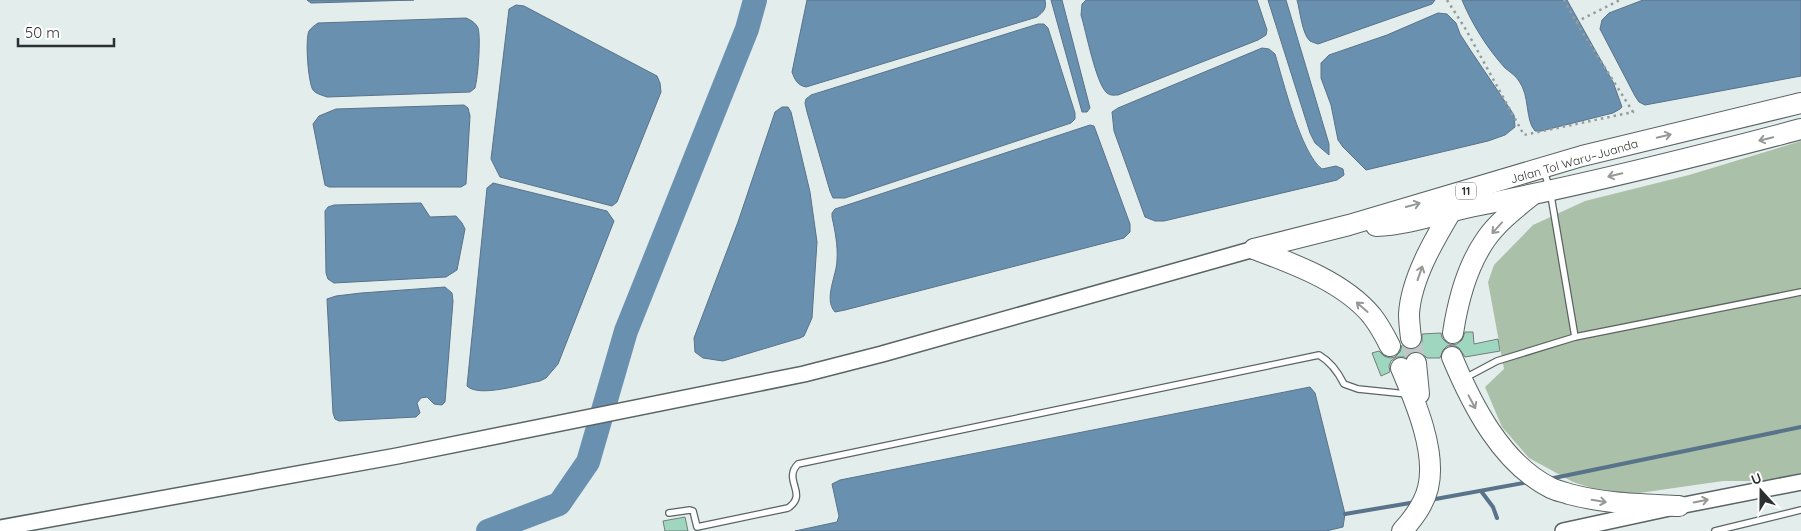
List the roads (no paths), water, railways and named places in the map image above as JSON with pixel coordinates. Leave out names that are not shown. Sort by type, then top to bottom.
[{"type":"highway","name":"Jalan Tol Waru–Juanda","points":[[1254,249],[1349,225],[1405,207],[1544,169],[1582,156],[1801,103]]},
{"type":"highway","name":"Jalan Tol Waru–Juanda","points":[[1349,225],[1379,226],[1398,224],[1801,130]]},
{"type":"highway","points":[[1411,338],[1410,314],[1412,298],[1429,248],[1452,210],[1474,189]]},
{"type":"highway","points":[[1453,333],[1466,274],[1486,239],[1508,215],[1541,192]]},
{"type":"highway","points":[[1254,249],[1297,265],[1328,280],[1370,314],[1381,328],[1390,346]]},
{"type":"highway","points":[[1452,357],[1475,407],[1495,439],[1526,472],[1552,489],[1588,499],[1617,504],[1679,506]]},
{"type":"highway","points":[[1402,531],[1415,514],[1428,488],[1430,465],[1422,428],[1408,365],[1412,395],[1422,428]]},
{"type":"main road","points":[[0,528],[397,456],[658,405],[804,374],[1254,249]]},
{"type":"main road","points":[[1563,531],[1584,529],[1679,506],[1801,482]]},
{"type":"lane","points":[[1544,169],[1541,192],[1575,337]]},
{"type":"lane","points":[[1461,380],[1497,361],[1575,337],[1801,292]]},
{"type":"lane","points":[[669,513],[693,511],[697,527],[788,508],[794,504],[797,497],[792,476],[793,469],[798,464],[1319,356],[1327,360],[1340,375],[1344,384],[1358,389],[1412,395]]},
{"type":"lane","points":[[1715,531],[1801,510]]},
{"type":"water","points":[[307,0],[414,0],[311,3]]},
{"type":"water","points":[[807,0],[1045,0],[1045,8],[1037,17],[806,87],[797,82],[792,72]]},
{"type":"water","points":[[1051,0],[1062,0],[1090,108],[1087,112],[1082,112]]},
{"type":"water","points":[[1086,0],[1257,0],[1267,30],[1266,35],[1258,40],[1118,95],[1111,95],[1103,88],[1092,57],[1081,15],[1082,4]]},
{"type":"water","points":[[1268,0],[1286,0],[1329,144],[1329,155],[1315,143],[1310,133]]},
{"type":"water","points":[[1297,0],[1435,0],[1432,4],[1318,44],[1307,38]]},
{"type":"water","points":[[1462,0],[1567,0],[1613,82],[1622,107],[1613,113],[1535,131],[1530,121],[1525,94],[1518,79],[1505,68],[1486,44],[1475,27]]},
{"type":"water","points":[[1643,0],[1801,0],[1801,76],[1645,105],[1639,102],[1635,96],[1600,29],[1602,20],[1609,13]]},
{"type":"water","points":[[516,5],[524,6],[657,76],[661,92],[617,202],[612,206],[500,177],[491,159],[509,9]]},
{"type":"water","points":[[1438,13],[1447,14],[1456,23],[1460,34],[1514,115],[1515,127],[1505,135],[1488,141],[1366,170],[1338,140],[1331,105],[1321,78],[1321,63],[1329,55],[1387,35]]},
{"type":"water","points":[[466,18],[476,25],[479,33],[476,83],[475,88],[470,92],[327,97],[313,90],[308,70],[307,42],[309,31],[318,23]]},
{"type":"water","points":[[1038,24],[1044,24],[1048,28],[1075,113],[1075,119],[1071,123],[845,198],[833,198],[807,112],[806,99],[811,95]]},
{"type":"water","points":[[1262,48],[1269,49],[1275,54],[1300,133],[1314,161],[1322,169],[1336,166],[1343,169],[1344,175],[1337,180],[1164,221],[1155,221],[1145,217],[1114,131],[1112,112]]},
{"type":"water","points":[[464,105],[468,108],[470,116],[466,184],[461,187],[329,187],[325,185],[313,124],[319,116],[336,109]]},
{"type":"water","points":[[782,107],[788,107],[791,112],[810,192],[817,242],[812,318],[804,336],[800,338],[723,361],[703,358],[695,352],[694,338],[738,222],[775,112]]},
{"type":"water","points":[[1090,125],[1094,126],[1130,224],[1130,232],[1124,238],[835,312],[830,300],[830,294],[837,260],[837,243],[832,217],[835,209]]},
{"type":"water","points":[[493,183],[607,211],[614,221],[558,364],[546,378],[540,381],[502,389],[481,391],[467,386],[487,188]]},
{"type":"water","points":[[421,203],[430,217],[456,216],[462,223],[465,229],[457,270],[446,277],[334,283],[328,279],[326,273],[325,211],[328,207],[334,205]]},
{"type":"water","points":[[445,287],[452,293],[453,301],[445,402],[442,405],[434,404],[427,397],[421,398],[417,403],[420,413],[416,417],[339,421],[335,419],[333,413],[327,299],[361,293]]},
{"type":"water","points":[[1310,387],[1315,393],[1345,514],[1343,527],[1326,531],[795,531],[837,522],[839,516],[832,484],[840,480]]},
{"type":"waterway","points":[[488,531],[559,504],[588,462],[626,331],[747,29],[755,0]]},
{"type":"waterway","points":[[1549,479],[1801,427]]},
{"type":"waterway","points":[[1430,500],[1529,482]]},
{"type":"waterway","points":[[1481,491],[1493,507],[1497,518]]},
{"type":"waterway","points":[[1345,514],[1416,502]]},
{"type":"tunnel","points":[[1411,338],[1416,363]]}]
